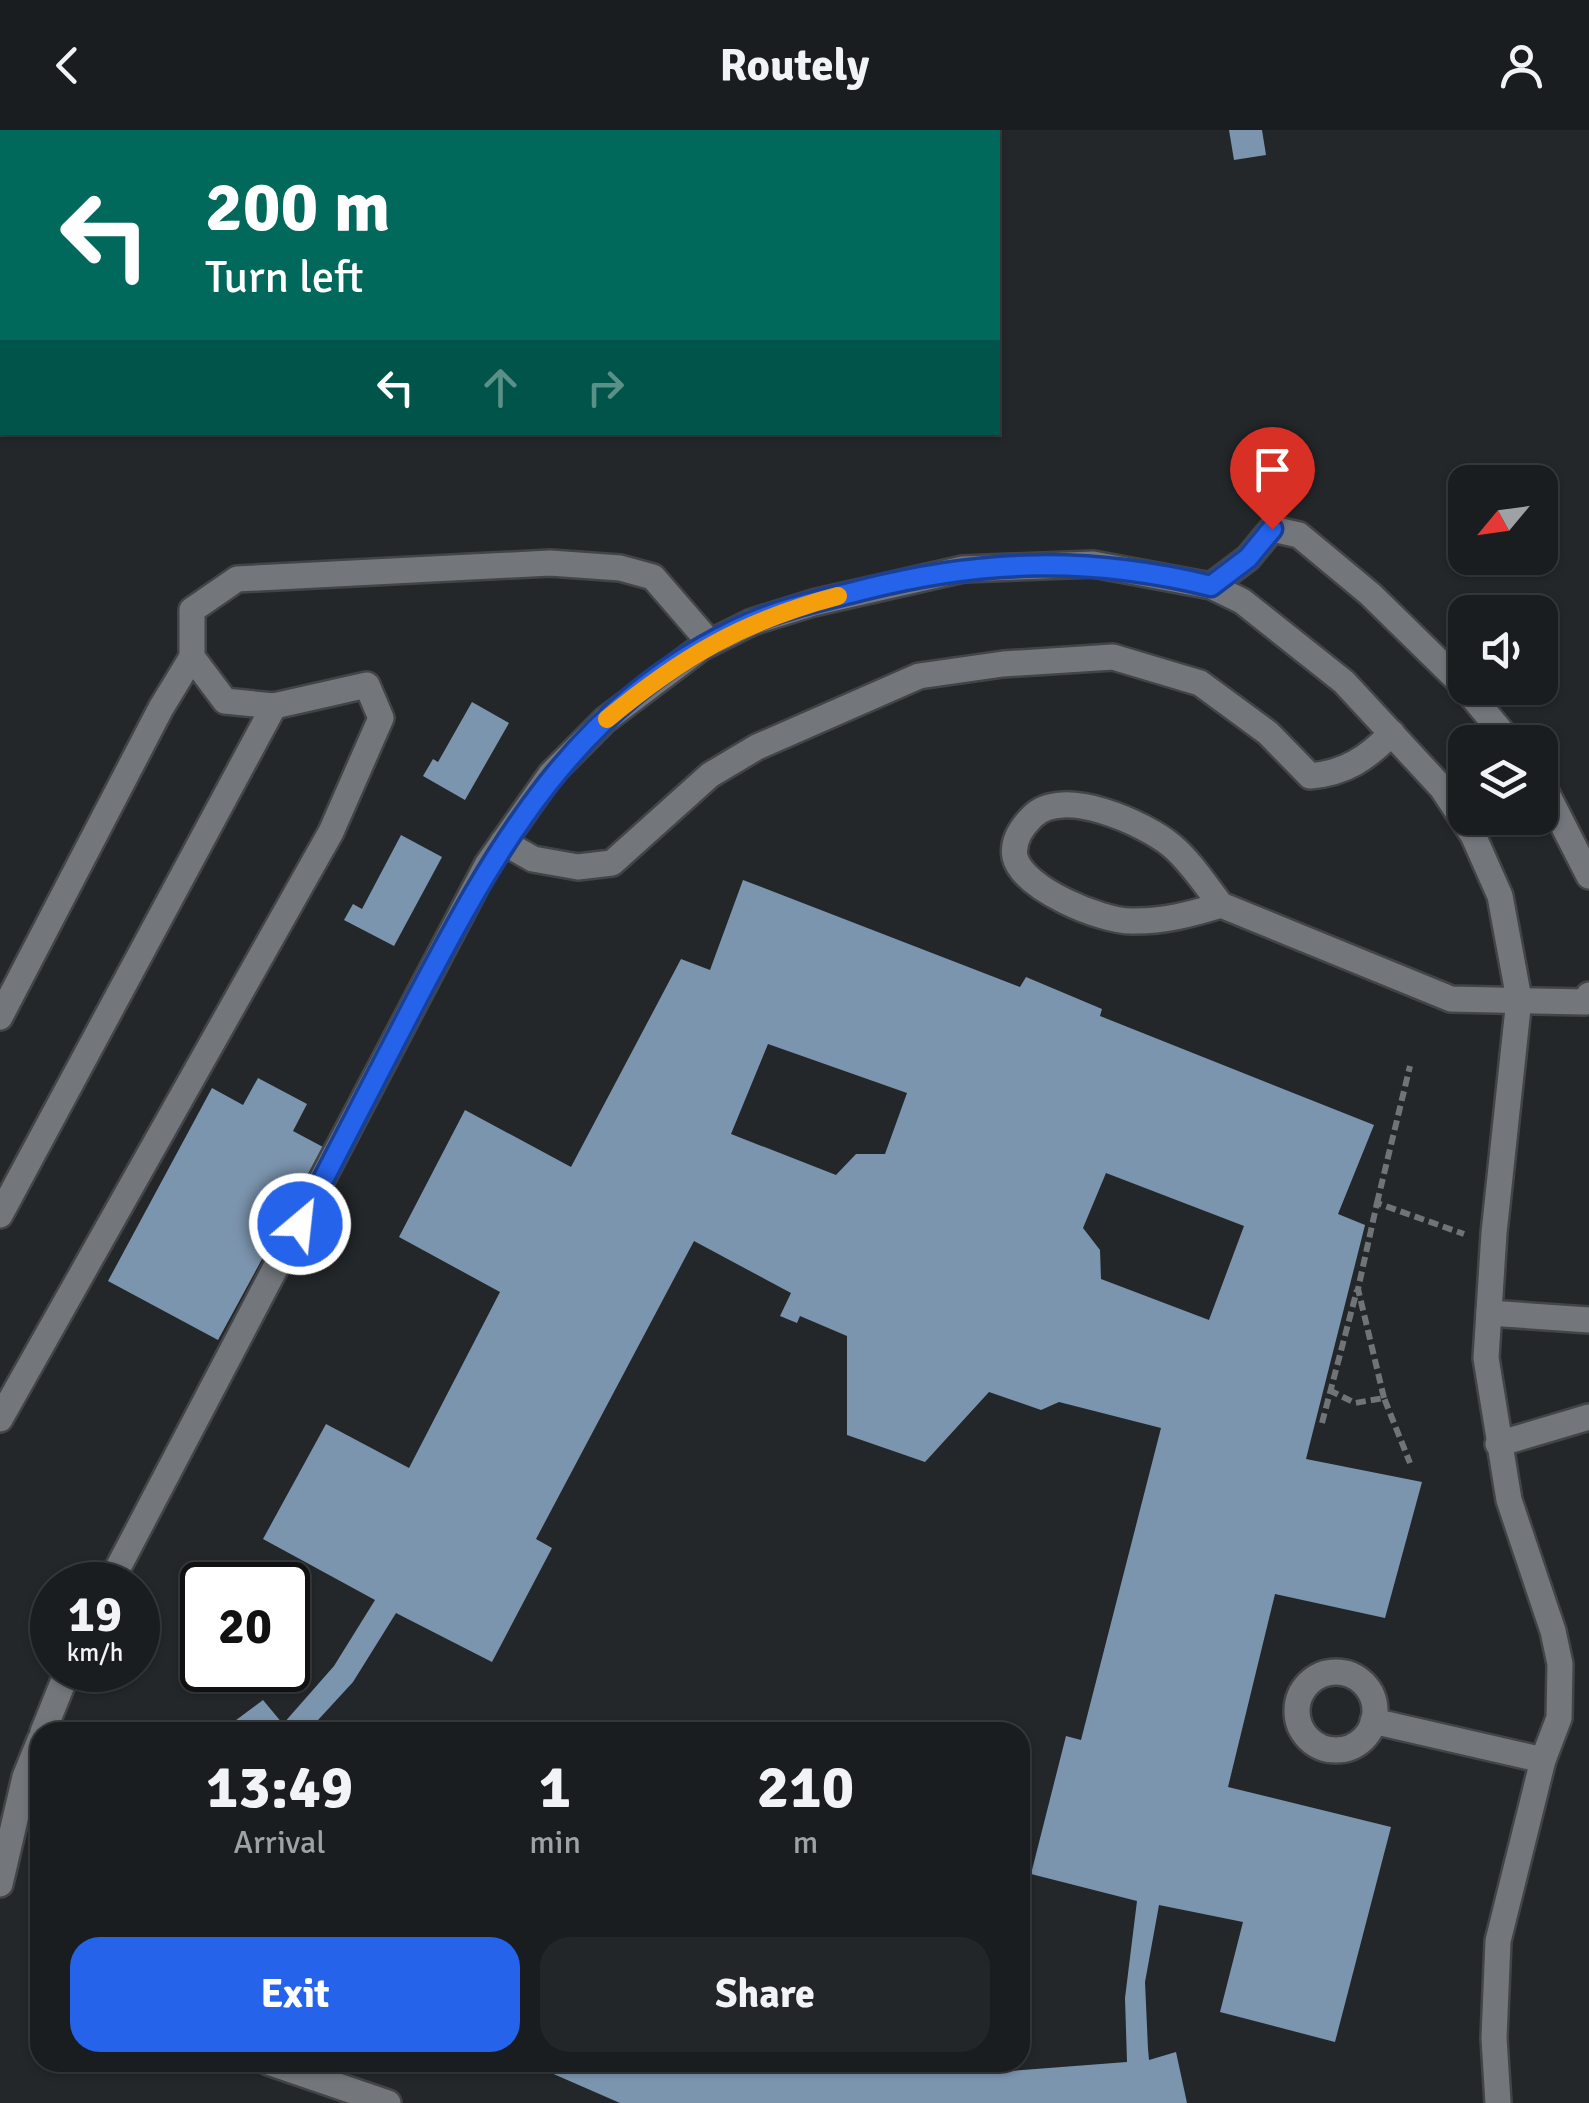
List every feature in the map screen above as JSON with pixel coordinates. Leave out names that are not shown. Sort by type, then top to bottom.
[{"type":"lane","points":[[1211,586],[1248,558],[1272,529],[1299,535],[1370,594],[1448,670]]},
{"type":"lane","points":[[0,1017],[161,708],[192,657],[192,610],[237,579],[550,562],[620,568],[653,577],[710,643]]},
{"type":"lane","points":[[122,1562],[503,842],[551,774],[605,720],[710,643],[752,622],[813,603],[963,569],[1093,564],[1211,586],[1242,601],[1282,629],[1344,682],[1392,732],[1442,788],[1472,835],[1500,896],[1519,999],[1493,1244],[1486,1358],[1509,1500],[1554,1631],[1560,1664],[1559,1718],[1544,1760],[1498,1941],[1494,2038],[1498,2103]]},
{"type":"lane","points":[[503,842],[533,859],[563,864],[612,862],[710,775],[757,747],[920,676],[1003,664],[1114,656],[1200,683],[1268,733],[1310,776],[1336,774],[1368,756],[1392,732]]},
{"type":"lane","points":[[0,1420],[330,832],[380,718],[367,684],[274,706],[225,701],[192,657]]},
{"type":"lane","points":[[1480,705],[1496,725]]},
{"type":"lane","points":[[0,1215],[274,706]]},
{"type":"lane","points":[[1221,905],[1182,917],[1128,922],[1068,903],[1030,880],[1015,857],[1017,835],[1036,812],[1072,805],[1134,820],[1175,848],[1221,905],[1452,998],[1585,1002],[1589,995]]},
{"type":"lane","points":[[1558,815],[1589,876]]},
{"type":"lane","points":[[1489,1313],[1589,1320]]},
{"type":"lane","points":[[1498,1444],[1589,1418]]},
{"type":"lane","points":[[47,1722],[59,1692]]},
{"type":"lane","points":[[1373,1721],[1544,1760]]},
{"type":"lane","points":[[0,1884],[7,1820],[30,1783]]},
{"type":"lane","points":[[297,2072],[388,2103]]},
{"type":"path","points":[[1322,1423],[1410,1066]]},
{"type":"path","points":[[1377,1204],[1493,1244]]},
{"type":"path","points":[[1358,1289],[1384,1398],[1410,1463]]},
{"type":"path","points":[[1329,1390],[1355,1403],[1384,1398]]},
{"type":"building","points":[[1229,130],[1262,130],[1266,155],[1234,160]]},
{"type":"building","points":[[472,702],[509,723],[465,800],[423,776],[433,759],[438,762]]},
{"type":"building","points":[[401,835],[442,857],[394,946],[344,920],[353,904],[362,909]]},
{"type":"building","points":[[743,880],[1020,987],[1026,977],[1102,1009],[1100,1016],[1374,1125],[1338,1214],[1365,1225],[1306,1459],[1422,1482],[1385,1618],[1275,1594],[1228,1787],[1391,1827],[1335,2042],[1220,2012],[1243,1922],[1159,1905],[1145,1982],[1149,2060],[1176,2052],[1187,2103],[620,2103],[549,2072],[1030,2072],[1127,2062],[1125,1998],[1137,1901],[1031,1874],[1066,1736],[1081,1740],[1161,1428],[1059,1402],[1041,1410],[989,1392],[925,1462],[847,1435],[847,1336],[800,1316],[797,1323],[780,1316],[791,1293],[694,1241],[536,1539],[552,1548],[492,1662],[396,1613],[353,1682],[316,1722],[285,1722],[334,1666],[375,1600],[263,1539],[326,1424],[409,1468],[500,1292],[399,1237],[465,1110],[571,1167],[681,959],[710,970]],"holes":[[[768,1044],[907,1093],[885,1154],[856,1154],[836,1175],[731,1134]],[[1106,1173],[1244,1226],[1209,1320],[1101,1279],[1100,1250],[1083,1228]]]},
{"type":"building","points":[[258,1078],[307,1104],[293,1131],[323,1147],[218,1340],[108,1281],[212,1088],[243,1105]]},
{"type":"building","points":[[263,1700],[281,1722],[233,1722]]},
{"type":"slow traffic","points":[[607,719],[702,648],[752,622],[838,596]]},
{"type":"route","points":[[300,1224],[487,865],[551,774],[605,720],[671,669],[752,622],[886,584],[963,569],[1093,564],[1153,572],[1211,586],[1248,558],[1272,529]]}]
